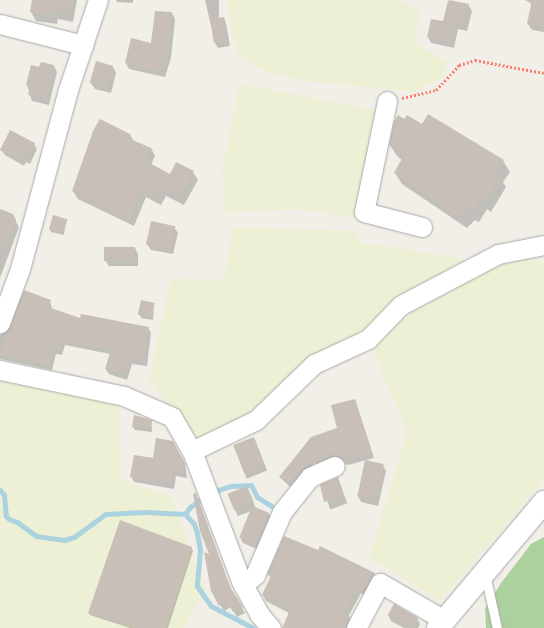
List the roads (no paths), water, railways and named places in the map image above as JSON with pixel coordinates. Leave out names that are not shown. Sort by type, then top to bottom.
[{"type":"street","points":[[0,323],[20,269],[68,90],[98,0]]},
{"type":"street","points":[[0,24],[83,45]]},
{"type":"street","points":[[387,101],[364,212],[422,227]]},
{"type":"street","points":[[192,451],[256,420],[314,364],[368,339],[401,305],[498,254],[544,245]]},
{"type":"street","points":[[0,370],[124,396],[172,417],[192,451],[244,585],[260,615],[271,628]]},
{"type":"street","points":[[244,585],[255,575],[282,512],[310,477],[335,466]]},
{"type":"street","points":[[356,628],[380,583],[441,624],[544,502]]},
{"type":"lane","points":[[485,573],[497,628]]},
{"type":"waterway","points":[[212,492],[231,486],[251,485],[257,497],[273,507]]},
{"type":"waterway","points":[[0,490],[4,495],[6,516],[9,519],[17,522],[36,536],[64,540],[74,537],[106,514],[145,512],[185,514],[194,524],[200,550],[197,586],[211,606],[253,628]]},
{"type":"waterway","points":[[185,514],[190,507],[205,497]]}]
